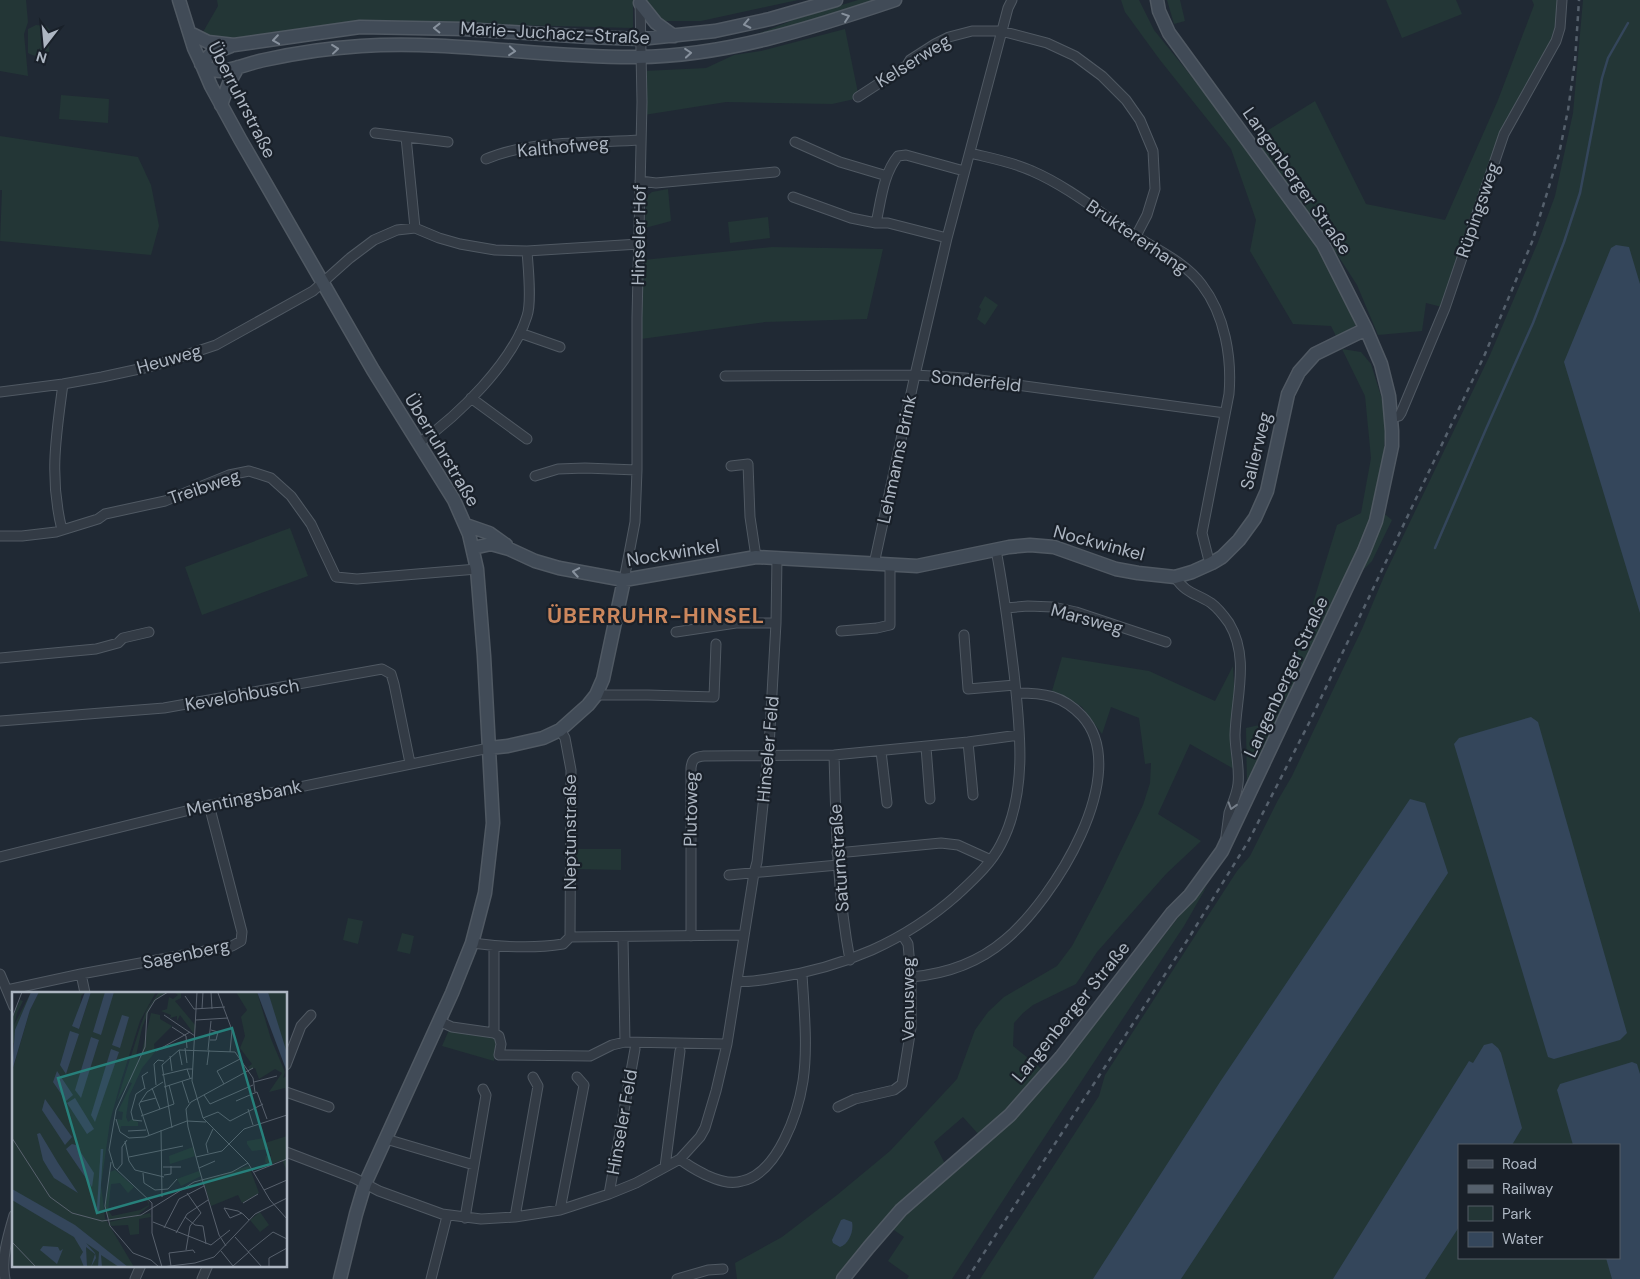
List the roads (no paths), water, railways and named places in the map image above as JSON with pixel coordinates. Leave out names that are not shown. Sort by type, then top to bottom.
[{"type":"main road","name":"Überruhrstraße","points":[[179,0],[202,65],[222,104],[373,370],[454,500],[466,525],[477,569],[489,748],[492,830],[484,893],[472,943],[452,994],[365,1184],[340,1279]]},
{"type":"main road","name":"Marie-Juchacz-Straße","points":[[836,0],[770,19],[715,31],[640,39],[464,29],[360,27],[234,45],[211,54],[202,65],[218,71],[261,60],[312,51],[360,46],[412,44],[558,54],[640,57],[718,50],[834,21],[895,0]]},
{"type":"main road","name":"Langenberger Straße","points":[[843,1279],[901,1210],[1010,1115],[1061,1057],[1172,913],[1190,895],[1222,851],[1372,535],[1380,503],[1390,454],[1392,418],[1381,364],[1366,329],[1323,244],[1169,33],[1158,6],[1151,0]]},
{"type":"main road","points":[[640,2],[656,24],[674,36]]},
{"type":"main road","name":"Marie-Juchacz-Straße","points":[[190,33],[208,42],[234,45]]},
{"type":"main road","points":[[222,104],[228,83],[238,67]]},
{"type":"main road","name":"Salierweg","points":[[1175,577],[1212,563],[1222,557],[1239,540],[1255,518],[1267,491],[1288,394],[1299,372],[1315,354],[1366,329]]},
{"type":"main road","name":"Nockwinkel","points":[[466,525],[489,534],[501,541],[509,549]]},
{"type":"main road","name":"Nockwinkel","points":[[473,548],[491,544],[509,549],[525,558],[559,568],[624,580],[756,557],[890,566],[917,566],[1021,545],[1054,547],[1116,568],[1138,573],[1175,577]]},
{"type":"main road","points":[[489,748],[530,742],[560,730],[588,705],[596,695],[608,663],[624,580]]},
{"type":"street","name":"Lehmanns Brink","points":[[874,564],[947,238],[1001,31],[1012,0]]},
{"type":"street","name":"Rüpingsweg","points":[[1392,418],[1399,416],[1401,412],[1445,308],[1504,134],[1556,41],[1561,21],[1562,0]]},
{"type":"street","name":"Hinseler Hof","points":[[624,580],[635,522],[637,470],[637,318],[641,140],[640,2]]},
{"type":"street","name":"Kelserweg","points":[[858,97],[935,44],[966,32],[1001,31],[1047,43],[1074,56],[1108,82],[1126,100],[1140,120],[1153,152],[1154,189],[1147,215],[1136,236]]},
{"type":"street","points":[[375,133],[448,142]]},
{"type":"street","points":[[406,138],[415,228],[460,244],[495,250],[527,251],[639,244]]},
{"type":"street","name":"Kalthofweg","points":[[486,159],[513,151],[541,146],[641,140]]},
{"type":"street","points":[[795,142],[840,162],[887,176]]},
{"type":"street","name":"Bruktererhang","points":[[970,153],[1030,170],[1048,178],[1172,258],[1202,284],[1220,318],[1228,350],[1230,377],[1202,533],[1208,557],[1212,563]]},
{"type":"street","points":[[876,223],[887,176],[898,156],[906,155],[964,171]]},
{"type":"street","points":[[640,181],[656,183],[775,172]]},
{"type":"street","points":[[793,197],[851,218],[876,223],[888,223],[947,238]]},
{"type":"street","name":"Heuweg","points":[[0,392],[63,384],[153,366],[216,345],[313,291],[374,240],[397,230],[415,228]]},
{"type":"street","points":[[419,443],[471,398],[494,372],[520,333],[528,314],[527,251]]},
{"type":"street","points":[[520,333],[560,347]]},
{"type":"street","name":"Sonderfeld","points":[[725,376],[915,375],[965,378],[1225,413]]},
{"type":"street","points":[[62,530],[55,485],[54,457],[63,384]]},
{"type":"street","points":[[471,398],[527,439]]},
{"type":"street","points":[[731,466],[748,464],[750,517],[756,557]]},
{"type":"street","points":[[536,476],[558,469],[637,470]]},
{"type":"street","name":"Treibweg","points":[[0,536],[43,535],[98,518],[105,514],[165,501],[229,475],[249,471],[271,478],[291,496],[311,524],[336,577],[357,579],[477,569]]},
{"type":"street","points":[[737,981],[746,982],[802,974],[850,960],[903,936],[940,911],[992,860],[1008,829],[1015,807],[1018,788],[1019,735],[1016,689],[1006,608],[996,550]]},
{"type":"street","name":"Hinseler Feld","points":[[288,1153],[354,1178],[378,1191],[447,1216],[481,1219],[515,1217],[560,1210],[609,1194],[636,1183],[680,1159],[700,1137],[705,1128],[716,1091],[726,1044],[757,862],[769,755],[776,623],[777,557]]},
{"type":"street","points":[[841,631],[890,625],[890,566]]},
{"type":"street","points":[[1175,577],[1188,592],[1216,607],[1226,619],[1239,648],[1241,668],[1235,724],[1239,774],[1238,786],[1229,813],[1222,851]]},
{"type":"street","name":"Marsweg","points":[[1006,608],[1028,606],[1053,607],[1076,612],[1166,642]]},
{"type":"street","points":[[676,632],[736,623],[776,623]]},
{"type":"street","points":[[0,658],[96,649],[118,643],[123,638],[149,632]]},
{"type":"street","points":[[911,976],[932,975],[958,968],[1005,941],[1025,920],[1058,876],[1081,835],[1094,799],[1099,768],[1098,745],[1090,725],[1074,707],[1057,697],[1016,689],[968,689],[964,635]]},
{"type":"street","points":[[596,695],[648,694],[714,698],[716,644]]},
{"type":"street","name":"Kevelohbusch","points":[[0,721],[164,708],[382,669],[391,674],[394,684],[410,763]]},
{"type":"street","name":"Neptunstraße","points":[[560,730],[565,738],[571,770],[570,936]]},
{"type":"street","points":[[769,755],[834,755],[926,747],[1019,735]]},
{"type":"street","points":[[968,742],[973,795]]},
{"type":"street","points":[[926,747],[930,799]]},
{"type":"street","name":"Mentingsbank","points":[[0,857],[208,805],[489,748]]},
{"type":"street","points":[[882,751],[887,803]]},
{"type":"street","name":"Plutoweg","points":[[691,936],[691,768],[693,759],[704,756],[769,755]]},
{"type":"street","name":"Saturnstraße","points":[[834,755],[838,866],[850,960]]},
{"type":"street","name":"Sagenberg","points":[[7,990],[81,974],[232,946],[240,941],[242,932],[208,805]]},
{"type":"street","points":[[837,853],[941,843],[958,845],[992,860]]},
{"type":"street","points":[[730,875],[838,866]]},
{"type":"street","points":[[472,943],[494,946],[543,947],[563,944],[570,936],[744,935]]},
{"type":"street","name":"Venusweg","points":[[838,1106],[856,1099],[894,1090],[902,1084],[911,1028],[911,976],[908,944],[903,936]]},
{"type":"street","points":[[623,937],[625,1042]]},
{"type":"street","points":[[439,1021],[452,1027],[494,1033],[494,946]]},
{"type":"street","points":[[0,974],[12,1002]]},
{"type":"street","points":[[81,974],[86,992]]},
{"type":"street","points":[[680,1159],[688,1166],[711,1177],[731,1182],[741,1182],[757,1175],[773,1158],[789,1127],[803,1081],[802,974]]},
{"type":"street","points":[[289,1052],[301,1026],[311,1015]]},
{"type":"street","name":"Hinseler Feld","points":[[494,1033],[500,1036],[502,1044],[499,1055],[590,1056],[612,1045],[625,1042],[726,1044]]},
{"type":"street","name":"Hinseler Feld","points":[[609,1194],[635,1049]]},
{"type":"street","points":[[665,1167],[680,1051]]},
{"type":"street","points":[[515,1217],[538,1086],[533,1077]]},
{"type":"street","points":[[560,1210],[584,1085],[577,1077]]},
{"type":"street","points":[[465,1218],[486,1096],[484,1089]]},
{"type":"street","points":[[288,1093],[329,1107]]},
{"type":"street","points":[[386,1139],[474,1165]]},
{"type":"street","points":[[431,1279],[447,1216]]},
{"type":"street","points":[[5,1279],[3,1270],[5,1247],[12,1222]]},
{"type":"street","points":[[135,1279],[141,1266]]},
{"type":"street","points":[[202,1279],[208,1266]]},
{"type":"street","points":[[677,1279],[708,1270],[723,1269]]},
{"type":"water","points":[[1616,245],[1629,247],[1640,284],[1640,613],[1564,362],[1611,248]]},
{"type":"water","points":[[1531,717],[1538,722],[1627,1033],[1620,1040],[1554,1059],[1548,1057],[1454,744],[1459,738]]},
{"type":"water","points":[[1410,799],[1425,803],[1448,873],[1181,1279],[1093,1279],[1220,1082]]},
{"type":"water","points":[[1492,1043],[1501,1053],[1522,1128],[1513,1144],[1458,1144],[1458,1229],[1425,1279],[1333,1279],[1469,1061],[1473,1063],[1484,1045]]},
{"type":"water","points":[[1632,1062],[1637,1064],[1640,1074],[1640,1279],[1612,1279],[1606,1259],[1620,1259],[1620,1144],[1573,1144],[1557,1090],[1560,1084]]},
{"type":"water","points":[[844,1219],[852,1222],[852,1229],[848,1240],[840,1247],[833,1243],[832,1240],[841,1220]]},
{"type":"waterway","points":[[1435,548],[1533,323],[1564,242],[1580,193],[1602,78],[1608,58],[1628,23]]},
{"type":"railway","points":[[967,1279],[1190,936],[1249,840],[1309,723],[1485,354],[1532,242],[1559,154],[1568,110],[1575,61],[1579,0]]},
{"type":"district","name":"ÜBERRUHR-HINSEL","points":[[656,615]]}]
